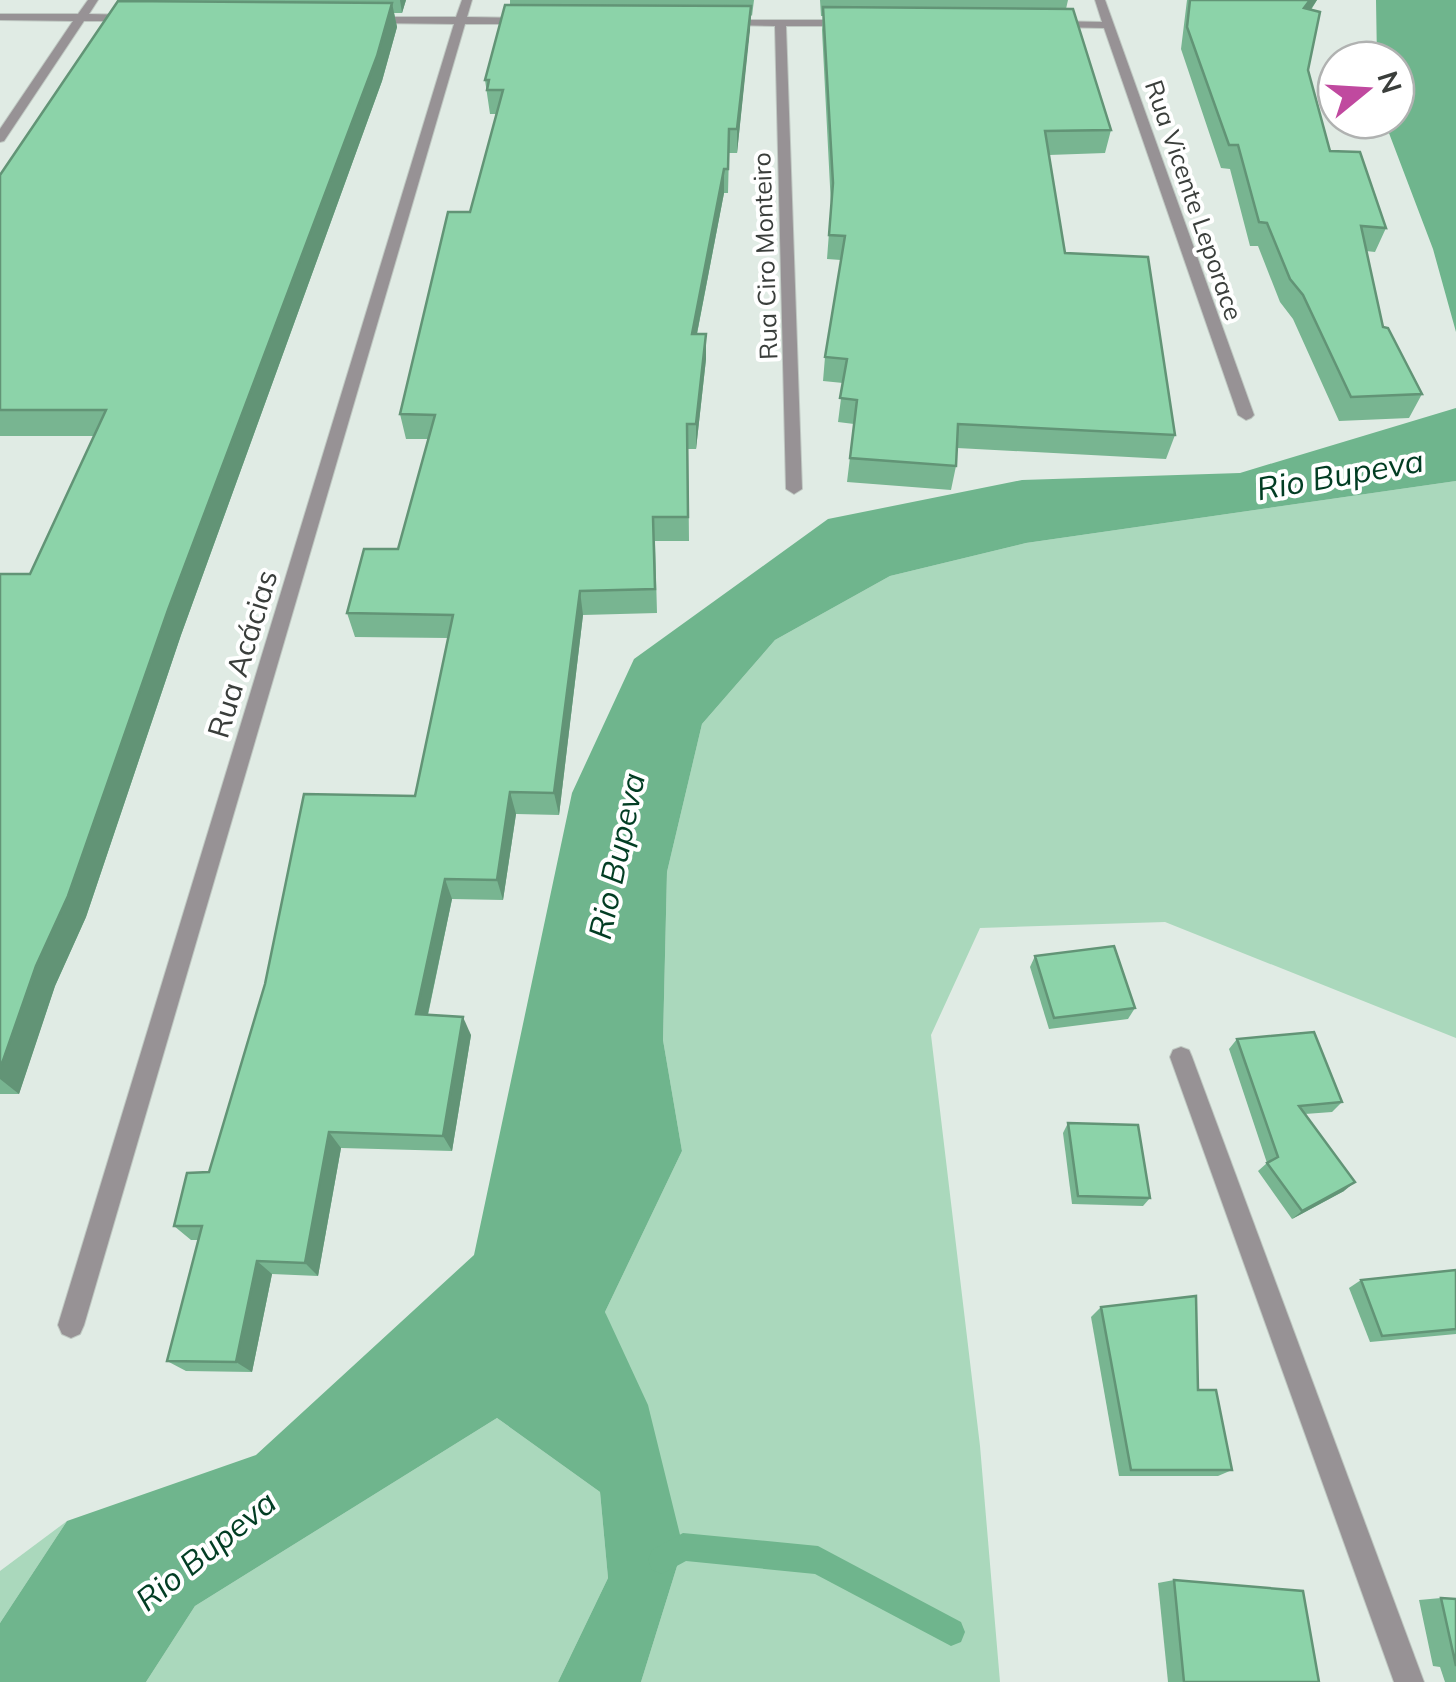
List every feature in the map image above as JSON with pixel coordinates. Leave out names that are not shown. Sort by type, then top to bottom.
[{"type":"street","points":[[0,138],[94,0]]},
{"type":"street","name":"Rua Acácias","points":[[72,1325],[468,0]]},
{"type":"street","name":"Rua Vicente Leporace","points":[[1100,0],[1246,415]]},
{"type":"street","points":[[0,18],[157,18]]},
{"type":"street","points":[[366,20],[539,21]]},
{"type":"street","points":[[709,22],[858,23]]},
{"type":"street","name":"Rua Ciro Monteiro","points":[[780,22],[794,489]]},
{"type":"street","points":[[1032,24],[1109,25]]},
{"type":"street","points":[[1181,1056],[1409,1682]]},
{"type":"shaded area","points":[[1456,481],[1456,1038],[1165,922],[980,928],[931,1035],[980,1446],[1000,1682],[641,1682],[683,1547],[605,1312],[682,1151],[663,1040],[667,872],[702,724],[775,640],[890,576],[1026,543]]},
{"type":"shaded area","points":[[497,1418],[600,1492],[608,1578],[558,1682],[146,1682],[195,1606]]},
{"type":"shaded area","points":[[67,1521],[0,1623],[0,1571]]},
{"type":"water","points":[[1376,0],[1456,0],[1456,332],[1433,249],[1392,140],[1416,140],[1416,40],[1377,40]]},
{"type":"water","name":"Rio Bupeva","points":[[1456,408],[1456,481],[1026,543],[890,576],[775,640],[702,724],[667,872],[663,1040],[682,1151],[605,1312],[648,1405],[683,1547],[641,1682],[558,1682],[608,1578],[600,1492],[497,1418],[195,1606],[146,1682],[0,1682],[0,1623],[67,1521],[256,1455],[474,1255],[572,793],[634,659],[828,519],[1022,480],[1240,473]]},
{"type":"building","points":[[1190,0],[1310,0],[1304,8],[1320,12],[1308,70],[1316,99],[1316,140],[1327,140],[1330,151],[1360,152],[1386,228],[1361,226],[1383,327],[1388,328],[1422,394],[1351,397],[1303,295],[1290,279],[1267,223],[1259,222],[1238,145],[1229,145],[1187,27]]},
{"type":"building","points":[[118,1],[392,3],[377,56],[168,610],[68,896],[36,966],[0,1069],[0,574],[30,574],[106,410],[0,410],[0,175]]},
{"type":"building","points":[[505,5],[751,6],[737,129],[729,129],[728,169],[724,169],[692,334],[706,334],[696,424],[687,424],[688,517],[653,517],[655,589],[580,591],[554,793],[510,792],[497,880],[445,879],[416,1014],[463,1017],[443,1136],[329,1132],[305,1263],[257,1261],[236,1362],[167,1361],[202,1226],[174,1226],[187,1173],[209,1172],[265,984],[304,794],[415,796],[453,615],[347,613],[364,549],[398,549],[435,415],[400,414],[448,212],[470,212],[503,90],[487,90],[489,80],[485,80]]},
{"type":"building","points":[[823,7],[1073,9],[1111,130],[1045,131],[1065,253],[1148,257],[1175,435],[958,424],[956,466],[850,458],[857,400],[840,398],[847,359],[825,357],[845,236],[829,235],[833,183]]},
{"type":"building","points":[[1114,946],[1135,1008],[1054,1018],[1035,956]]},
{"type":"building","points":[[1314,1032],[1342,1102],[1299,1106],[1355,1182],[1302,1211],[1267,1163],[1278,1157],[1237,1039]]},
{"type":"building","points":[[1068,1123],[1138,1125],[1150,1198],[1078,1196]]},
{"type":"building","points":[[1456,1270],[1456,1329],[1382,1336],[1361,1280]]},
{"type":"building","points":[[1196,1296],[1198,1390],[1216,1390],[1232,1470],[1131,1470],[1101,1307]]},
{"type":"building","points":[[1174,1580],[1303,1591],[1319,1682],[1184,1682]]},
{"type":"building","points":[[1441,1598],[1456,1599],[1456,1666]]},
{"type":"waterway","points":[[662,1560],[683,1547],[818,1560],[951,1632]]}]
